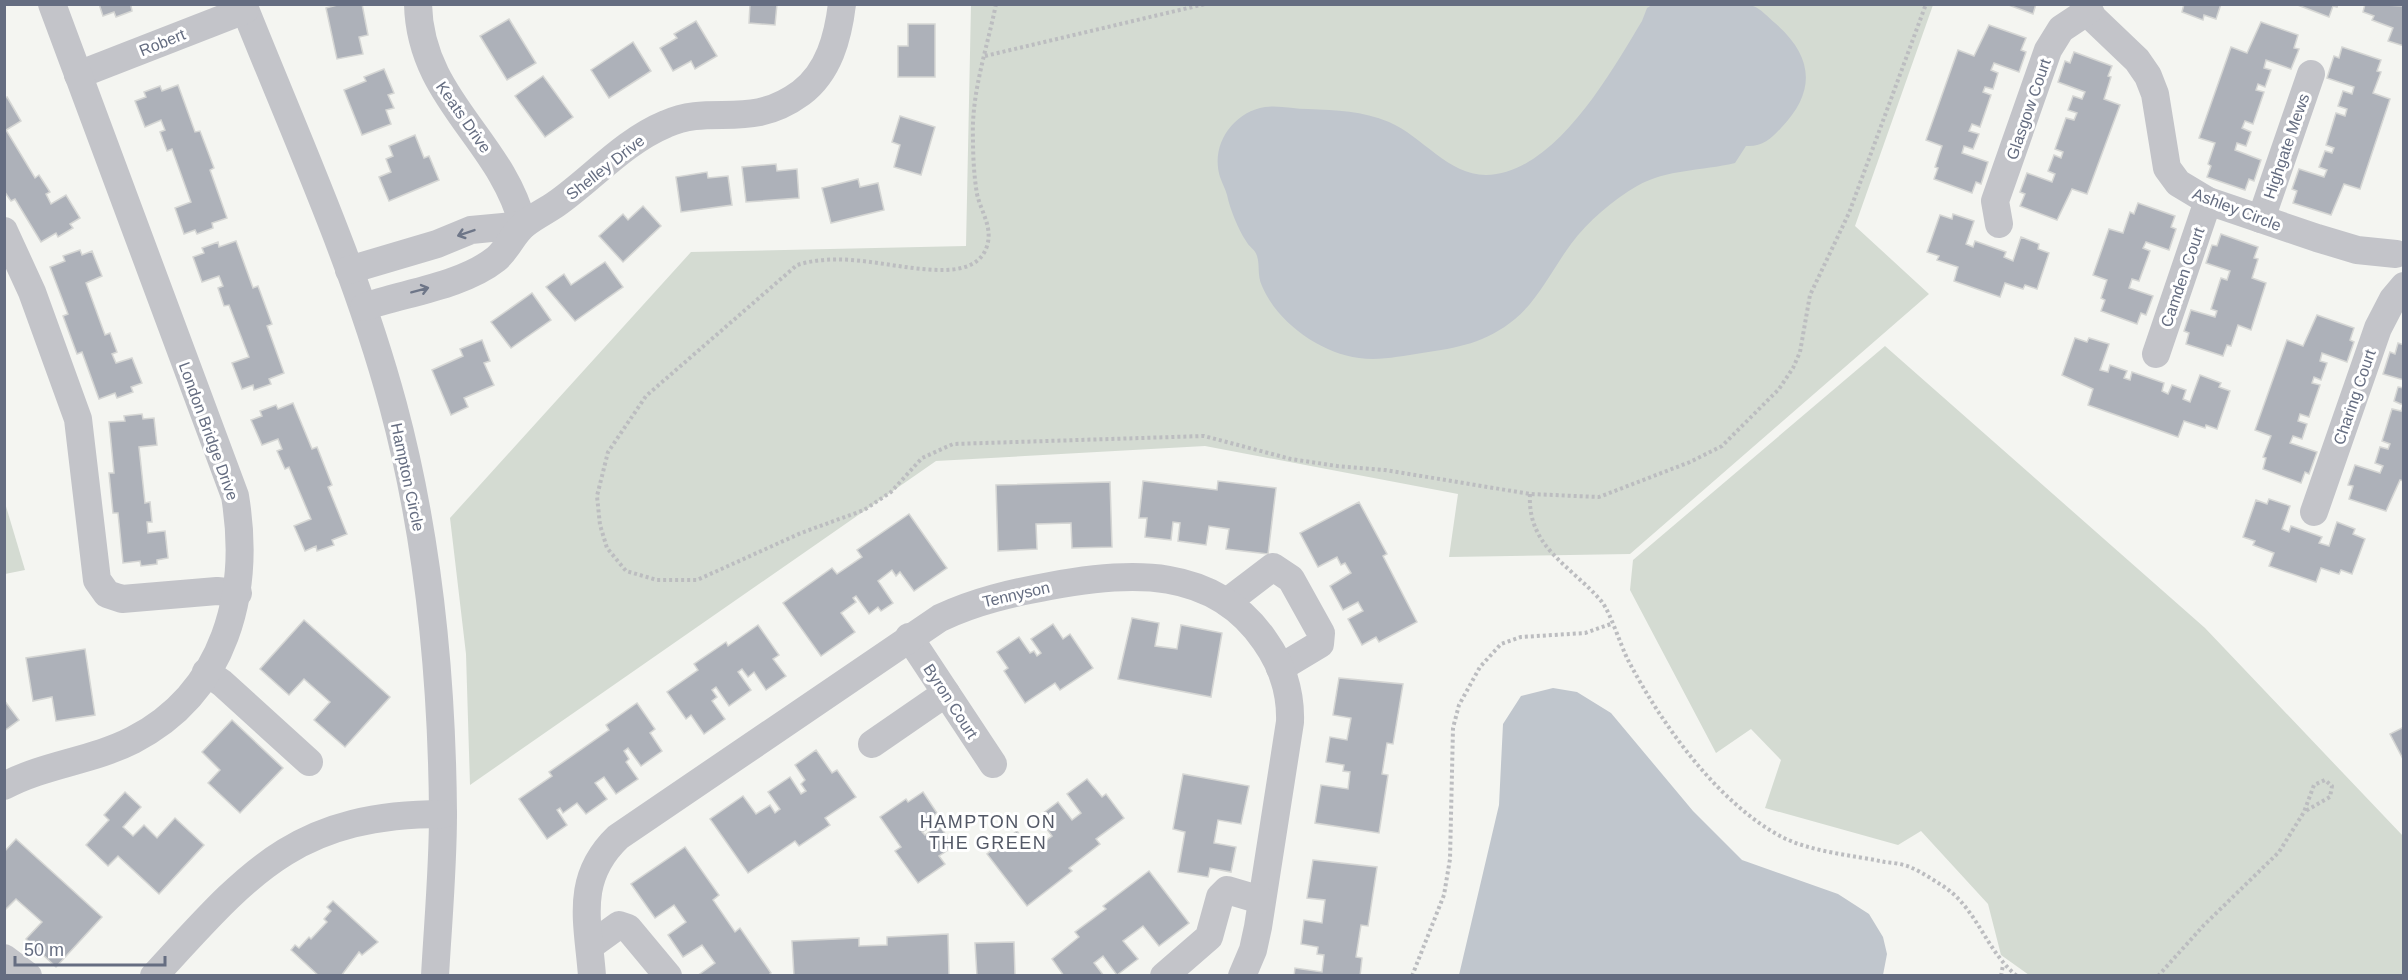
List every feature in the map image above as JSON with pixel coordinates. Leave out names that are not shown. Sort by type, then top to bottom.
[{"type":"street","name":"London Bridge Drive","points":[[4,786],[30,775],[89,758],[134,739],[163,719],[185,699],[206,672],[227,632],[238,593],[241,557],[234,496],[52,4]]},
{"type":"street","name":"Keats Drive","points":[[418,4],[420,35],[428,62],[441,87],[504,175],[516,198],[523,225]]},
{"type":"street","name":"Shelley Drive","points":[[364,306],[446,283],[496,259],[523,225],[556,204],[639,138],[668,123],[704,116],[750,115],[770,111],[795,97],[819,74],[828,58],[839,28],[842,4]]},
{"type":"street","name":"Robert","points":[[78,75],[244,7]]},
{"type":"street","name":"Hampton Circle","points":[[244,7],[364,306],[394,407],[426,568],[441,703],[443,814],[435,975]]},
{"type":"street","name":"Ashley Circle","points":[[2087,8],[2137,60],[2148,76],[2155,94],[2167,168],[2178,183],[2208,201],[2338,245],[2401,258]]},
{"type":"street","name":"Glasgow Court","points":[[1999,224],[1995,201],[2048,50],[2061,28],[2087,8]]},
{"type":"street","name":"Highgate Mews","points":[[2261,219],[2311,74]]},
{"type":"street","name":"Camden Court","points":[[2156,354],[2208,201]]},
{"type":"street","name":"Shelley Drive","points":[[349,270],[437,244],[471,230],[523,225]]},
{"type":"street","points":[[4,231],[32,292],[78,418],[97,580],[107,594],[122,599],[217,591],[238,593]]},
{"type":"street","name":"Charing Court","points":[[2314,512],[2378,328],[2393,299],[2403,286]]},
{"type":"street","points":[[1227,602],[1273,567],[1291,579],[1321,633],[1320,644],[1280,668]]},
{"type":"street","name":"Tennyson","points":[[592,975],[586,918],[587,891],[597,863],[612,842],[940,618],[988,599],[1098,577],[1156,577],[1184,582],[1227,602],[1260,633],[1280,668],[1288,695],[1290,722],[1253,950],[1242,975]]},
{"type":"street","name":"Byron Court","points":[[909,637],[993,764]]},
{"type":"street","points":[[206,672],[222,682],[309,762]]},
{"type":"street","points":[[872,744],[946,693]]},
{"type":"street","points":[[154,975],[227,897],[281,853],[317,835],[368,820],[443,814]]},
{"type":"street","points":[[1164,975],[1209,937],[1220,897],[1227,890],[1261,900]]},
{"type":"street","points":[[590,946],[619,925],[628,928],[668,975]]},
{"type":"street","points":[[4,958],[28,975]]},
{"type":"path","points":[[996,4],[977,84],[972,137],[978,195],[989,225],[987,248],[973,265],[955,270],[932,270],[857,260],[810,261],[797,265],[646,396],[608,452],[597,496],[600,525],[607,548],[626,571],[657,580],[697,580],[801,533],[864,510],[891,492],[922,458],[953,444],[1204,436],[1292,459],[1386,470],[1530,494],[1599,498],[1653,478],[1722,446],[1779,389],[1800,352],[1810,295],[1849,213],[1926,4]]},
{"type":"path","points":[[985,56],[1205,4]]},
{"type":"path","points":[[1530,494],[1529,512],[1547,549],[1604,604],[1611,624],[1648,695],[1691,756],[1754,820],[1782,837],[1812,846],[1910,867],[1928,877],[1946,888],[1972,914],[2003,965],[2017,975]]},
{"type":"path","points":[[1412,975],[1416,971],[1444,895],[1450,859],[1453,728],[1459,705],[1480,667],[1501,644],[1521,637],[1585,633],[1611,624]]},
{"type":"path","points":[[2158,975],[2204,925],[2279,852],[2304,812],[2314,785],[2325,780],[2332,786],[2330,797],[2304,812]]},
{"type":"path","points":[[2001,975],[2003,965]]},
{"type":"shaded area","points":[[1746,4],[1762,11],[1788,35],[1803,61],[1806,74],[1805,87],[1801,101],[1793,114],[1774,136],[1761,144],[1746,146],[1735,163],[1660,176],[1648,180],[1619,198],[1593,219],[1578,235],[1539,293],[1524,311],[1493,334],[1471,343],[1390,358],[1359,358],[1344,355],[1315,343],[1278,312],[1262,286],[1258,259],[1237,225],[1220,177],[1218,153],[1221,142],[1234,123],[1253,110],[1265,107],[1359,113],[1379,118],[1401,128],[1459,169],[1486,175],[1511,170],[1535,158],[1558,139],[1578,117],[1614,66],[1642,21],[1647,8],[1652,5]]},
{"type":"shaded area","points":[[971,5],[1933,5],[1855,226],[1929,294],[1630,554],[1449,557],[1458,494],[1205,446],[936,461],[470,785],[466,654],[450,518],[691,252],[966,246]]},
{"type":"shaded area","points":[[1885,346],[2205,628],[2403,836],[2403,975],[2029,975],[2001,955],[1988,904],[1921,831],[1898,845],[1765,808],[1781,760],[1751,729],[1716,753],[1630,590],[1633,560]]},
{"type":"shaded area","points":[[5,503],[25,570],[4,574]]},
{"type":"shaded area","points":[[1553,688],[1577,692],[1611,713],[1693,811],[1742,860],[1838,894],[1869,914],[1883,937],[1887,954],[1883,975],[1459,975],[1499,805],[1503,724],[1521,696]]},
{"type":"building","points":[[99,4],[134,4],[131,6],[132,11],[116,17],[114,12],[103,16]]},
{"type":"building","points":[[341,4],[362,4],[368,35],[359,37],[363,54],[337,59],[326,8]]},
{"type":"building","points":[[750,4],[777,4],[775,25],[749,23]]},
{"type":"building","points":[[2006,4],[2036,4],[2033,14]]},
{"type":"building","points":[[2184,4],[2221,4],[2216,19],[2204,15],[2203,20],[2182,12]]},
{"type":"building","points":[[2295,4],[2338,4],[2337,7],[2333,6],[2329,17]]},
{"type":"building","points":[[2365,4],[2404,6],[2404,46],[2388,41],[2393,28],[2372,20],[2374,16],[2363,12]]},
{"type":"building","points":[[509,19],[536,63],[507,80],[480,36]]},
{"type":"building","points":[[696,21],[717,56],[695,69],[691,61],[673,71],[660,48],[677,38],[674,34]]},
{"type":"building","points":[[2261,22],[2298,35],[2294,48],[2299,49],[2291,69],[2266,60],[2264,68],[2271,70],[2265,87],[2258,84],[2256,90],[2264,92],[2253,124],[2245,121],[2242,128],[2251,132],[2246,146],[2237,143],[2235,150],[2261,160],[2254,181],[2249,179],[2245,190],[2207,177],[2211,166],[2208,164],[2215,143],[2199,138],[2231,47],[2247,53]]},
{"type":"building","points":[[908,24],[935,24],[935,77],[898,77],[898,46],[908,46]]},
{"type":"building","points":[[1989,25],[2026,38],[2021,50],[2026,52],[2019,72],[1994,63],[1991,70],[1998,73],[1993,89],[1985,87],[1983,92],[1991,95],[1980,127],[1972,124],[1969,131],[1979,134],[1973,149],[1964,146],[1962,153],[1988,162],[1981,184],[1976,182],[1972,193],[1934,179],[1938,168],[1935,167],[1942,146],[1926,140],[1958,50],[1974,56]]},
{"type":"building","points":[[633,42],[651,71],[609,98],[591,70]]},
{"type":"building","points":[[2342,47],[2381,60],[2377,71],[2381,72],[2373,93],[2390,99],[2360,189],[2344,184],[2331,215],[2293,203],[2297,191],[2292,189],[2299,169],[2324,177],[2327,170],[2319,167],[2325,151],[2332,153],[2334,148],[2326,145],[2336,113],[2345,116],[2347,109],[2338,106],[2343,91],[2352,94],[2354,87],[2327,78],[2334,56],[2339,58]]},
{"type":"building","points":[[2074,52],[2112,66],[2104,99],[2120,105],[2087,194],[2072,189],[2057,220],[2020,206],[2025,194],[2020,192],[2027,173],[2052,182],[2055,174],[2048,171],[2054,155],[2061,158],[2063,152],[2055,149],[2066,118],[2074,120],[2077,113],[2068,110],[2073,96],[2082,99],[2085,92],[2058,82],[2065,61],[2070,63]]},
{"type":"building","points":[[384,69],[394,93],[388,95],[394,108],[386,110],[391,124],[362,135],[344,90],[366,81],[364,77]]},
{"type":"building","points":[[543,76],[573,117],[545,137],[515,96]]},
{"type":"building","points":[[178,85],[195,132],[200,131],[214,168],[210,170],[227,218],[212,223],[213,228],[197,234],[195,230],[184,234],[175,208],[191,202],[172,149],[167,151],[160,132],[165,130],[161,120],[145,127],[135,101],[146,97],[144,92],[160,86],[162,91]]},
{"type":"building","points":[[7,97],[21,121],[6,130],[35,178],[39,175],[50,192],[46,194],[51,204],[66,195],[80,218],[70,224],[73,228],[58,237],[56,233],[41,242],[15,199],[11,201],[4,191],[4,99]]},
{"type":"building","points":[[900,116],[935,127],[921,175],[894,167],[900,145],[892,142]]},
{"type":"building","points":[[415,135],[424,158],[429,156],[439,180],[389,201],[379,177],[391,172],[386,159],[393,156],[389,146]]},
{"type":"building","points":[[776,164],[777,171],[797,169],[799,198],[746,202],[742,167]]},
{"type":"building","points":[[707,172],[708,178],[728,176],[732,205],[681,212],[676,177]]},
{"type":"building","points":[[858,179],[860,187],[878,183],[884,210],[831,223],[822,188]]},
{"type":"building","points":[[2138,203],[2175,216],[2171,227],[2176,229],[2169,250],[2146,242],[2143,248],[2150,251],[2139,281],[2132,279],[2129,288],[2153,296],[2146,315],[2141,313],[2137,324],[2101,311],[2105,300],[2101,298],[2107,280],[2093,275],[2109,229],[2123,233],[2130,212],[2134,214]]},
{"type":"building","points":[[643,206],[661,226],[623,262],[599,236],[623,214],[628,220]]},
{"type":"building","points":[[1953,214],[1974,221],[1966,244],[1973,247],[1975,241],[2006,252],[2004,257],[2013,261],[2021,237],[2039,244],[2038,249],[2049,253],[2037,289],[2025,285],[2023,289],[2005,283],[2000,297],[1954,281],[1958,267],[1937,260],[1939,256],[1927,252],[1940,215],[1952,219]]},
{"type":"building","points":[[2221,234],[2258,247],[2254,258],[2258,259],[2252,278],[2266,283],[2251,330],[2238,325],[2231,346],[2227,345],[2223,356],[2186,344],[2189,333],[2184,331],[2191,310],[2215,317],[2217,311],[2211,309],[2221,278],[2227,280],[2230,271],[2206,263],[2212,245],[2217,246]]},
{"type":"building","points":[[236,241],[253,288],[258,286],[272,324],[267,326],[284,373],[269,379],[271,384],[254,390],[253,385],[242,389],[232,363],[249,357],[229,305],[224,306],[218,288],[223,286],[219,276],[202,282],[193,257],[204,253],[202,248],[218,242],[219,247]]},
{"type":"building","points":[[80,250],[82,255],[92,251],[102,276],[86,283],[105,335],[110,333],[117,352],[112,354],[116,363],[132,358],[142,383],[131,387],[133,392],[117,398],[115,393],[99,399],[82,352],[77,354],[63,316],[68,314],[50,267],[65,261],[63,256]]},
{"type":"building","points":[[605,262],[623,287],[575,321],[546,287],[564,274],[571,285]]},
{"type":"building","points":[[532,293],[551,320],[511,348],[491,322]]},
{"type":"building","points":[[2317,315],[2354,328],[2350,340],[2354,342],[2347,362],[2322,353],[2320,361],[2327,363],[2321,380],[2314,377],[2312,383],[2320,385],[2309,417],[2300,414],[2298,421],[2307,424],[2302,439],[2293,436],[2290,443],[2317,452],[2309,474],[2305,472],[2301,483],[2263,469],[2266,458],[2263,457],[2271,436],[2255,430],[2287,340],[2303,346]]},
{"type":"building","points":[[2075,338],[2087,342],[2089,338],[2109,344],[2100,370],[2108,372],[2110,365],[2127,371],[2124,378],[2130,380],[2132,372],[2164,383],[2162,391],[2168,394],[2172,385],[2186,390],[2183,399],[2190,402],[2200,375],[2221,383],[2219,387],[2230,391],[2217,429],[2206,425],[2205,428],[2184,421],[2178,437],[2088,405],[2093,389],[2062,375]]},
{"type":"building","points":[[482,340],[490,361],[484,363],[494,385],[464,398],[468,407],[451,415],[432,370],[463,356],[460,349]]},
{"type":"building","points":[[2398,343],[2404,345],[2404,380],[2383,374],[2390,352],[2395,354]]},
{"type":"building","points":[[2398,387],[2404,388],[2404,481],[2400,480],[2386,511],[2349,499],[2353,486],[2348,485],[2355,465],[2380,473],[2383,466],[2375,463],[2380,447],[2388,449],[2390,444],[2382,441],[2392,409],[2401,411],[2403,405],[2394,401]]},
{"type":"building","points":[[293,403],[312,449],[317,447],[332,485],[328,487],[347,534],[332,540],[334,545],[317,551],[316,546],[305,551],[294,526],[311,519],[289,467],[285,469],[277,451],[282,449],[278,439],[262,445],[251,420],[262,416],[260,411],[276,405],[278,409]]},
{"type":"building","points":[[142,414],[143,419],[154,418],[157,445],[139,447],[145,503],[150,502],[152,522],[147,522],[148,533],[165,531],[168,558],[157,560],[157,564],[141,566],[140,561],[123,563],[118,513],[113,513],[109,473],[114,473],[109,422],[125,421],[124,416]]},
{"type":"building","points":[[1143,481],[1217,490],[1218,481],[1276,488],[1268,554],[1226,549],[1229,529],[1209,526],[1206,545],[1178,541],[1180,523],[1173,522],[1171,540],[1145,537],[1147,518],[1139,518]]},
{"type":"building","points":[[1110,482],[1112,547],[1072,548],[1071,523],[1036,524],[1037,549],[998,551],[996,485]]},
{"type":"building","points":[[2269,499],[2290,506],[2282,529],[2289,532],[2291,526],[2322,537],[2319,543],[2329,546],[2337,522],[2355,529],[2353,534],[2365,539],[2352,574],[2341,570],[2339,574],[2321,568],[2316,582],[2269,566],[2274,553],[2253,545],[2255,541],[2243,537],[2256,500],[2267,504]]},
{"type":"building","points":[[1359,502],[1387,554],[1383,556],[1417,622],[1379,642],[1376,637],[1362,645],[1348,619],[1363,611],[1358,602],[1343,610],[1330,586],[1351,573],[1345,563],[1341,565],[1337,557],[1318,567],[1300,533]]},
{"type":"building","points":[[909,514],[947,568],[914,591],[900,572],[896,576],[892,570],[878,581],[893,603],[881,611],[878,607],[869,614],[856,596],[853,598],[856,602],[841,613],[855,632],[821,656],[783,603],[832,568],[837,574],[862,557],[857,550]]},
{"type":"building","points":[[1132,618],[1159,623],[1155,646],[1177,649],[1181,625],[1222,633],[1211,697],[1118,679]]},
{"type":"building","points":[[304,620],[390,697],[345,747],[314,720],[330,702],[304,679],[289,695],[260,669]]},
{"type":"building","points":[[1053,624],[1063,639],[1070,634],[1093,668],[1060,690],[1055,683],[1025,703],[1004,671],[1008,668],[997,652],[1019,637],[1030,653],[1034,651],[1037,656],[1041,653],[1031,639]]},
{"type":"building","points":[[758,625],[779,655],[773,659],[786,676],[766,690],[754,672],[748,677],[742,669],[738,672],[751,690],[729,706],[716,687],[712,690],[717,697],[712,701],[725,719],[704,734],[691,715],[686,719],[667,692],[698,670],[694,664],[726,642],[728,646]]},
{"type":"building","points":[[85,649],[95,715],[56,721],[52,697],[33,701],[26,658]]},
{"type":"building","points":[[1339,678],[1403,684],[1393,744],[1387,743],[1382,774],[1388,775],[1379,833],[1315,823],[1321,785],[1348,789],[1350,772],[1343,771],[1344,765],[1326,762],[1330,737],[1347,740],[1351,718],[1333,715]]},
{"type":"building","points":[[4,700],[19,720],[4,731]]},
{"type":"building","points":[[637,703],[655,729],[650,733],[662,751],[641,766],[628,748],[624,751],[629,759],[626,762],[638,779],[616,794],[604,777],[595,783],[607,799],[586,814],[577,803],[563,813],[560,808],[557,810],[567,825],[547,839],[519,799],[552,776],[549,772],[609,730],[606,725]]},
{"type":"building","points":[[232,720],[283,768],[240,813],[208,783],[220,770],[202,752]]},
{"type":"building","points":[[2404,727],[2404,761],[2390,734]]},
{"type":"building","points":[[816,750],[832,773],[837,770],[856,797],[825,818],[830,825],[799,846],[795,841],[748,873],[710,819],[743,796],[756,814],[770,805],[775,813],[780,809],[768,792],[790,777],[801,794],[806,791],[801,784],[805,780],[795,765]]},
{"type":"building","points":[[1183,774],[1249,786],[1241,824],[1218,820],[1214,843],[1236,847],[1231,872],[1210,868],[1208,877],[1178,872],[1185,832],[1173,829]]},
{"type":"building","points":[[1087,779],[1102,797],[1106,794],[1124,818],[1096,839],[1100,844],[1069,868],[1072,871],[1027,906],[987,854],[1017,831],[1032,851],[1052,836],[1038,817],[1058,802],[1072,820],[1081,813],[1067,794]]},
{"type":"building","points":[[125,792],[141,807],[123,827],[133,836],[144,825],[157,838],[175,818],[204,845],[159,894],[118,856],[108,866],[86,845],[109,820],[104,815]]},
{"type":"building","points":[[923,792],[937,813],[923,823],[927,829],[922,832],[925,835],[939,825],[954,846],[939,856],[945,864],[918,883],[895,851],[901,847],[880,817],[906,799],[908,802]]},
{"type":"building","points":[[16,839],[102,917],[56,967],[26,939],[42,922],[16,899],[4,911],[4,852]]},
{"type":"building","points":[[685,847],[719,895],[713,900],[735,932],[740,928],[771,973],[768,976],[697,976],[715,963],[702,945],[683,957],[668,935],[686,922],[674,905],[655,918],[631,884]]},
{"type":"building","points":[[1313,860],[1377,867],[1368,926],[1361,925],[1356,957],[1362,958],[1360,976],[1294,976],[1295,968],[1322,972],[1324,955],[1317,954],[1318,947],[1301,944],[1304,920],[1322,923],[1325,900],[1307,898]]},
{"type":"building","points":[[1149,871],[1189,923],[1159,946],[1143,926],[1123,941],[1138,959],[1117,975],[1103,956],[1094,963],[1104,976],[1064,976],[1052,959],[1079,937],[1075,932],[1106,909],[1103,906]]},
{"type":"building","points":[[333,901],[378,942],[362,955],[359,952],[341,976],[319,976],[291,950],[295,945],[299,948],[309,937],[311,939],[327,922],[324,919],[331,911],[327,907]]},
{"type":"building","points":[[948,934],[949,976],[794,976],[792,941],[859,938],[859,946],[887,945],[887,937]]},
{"type":"building","points":[[1014,942],[1015,976],[977,976],[975,943]]},
{"type":"district","name":"HAMPTON ON THE GREEN","points":[[988,832]]}]
